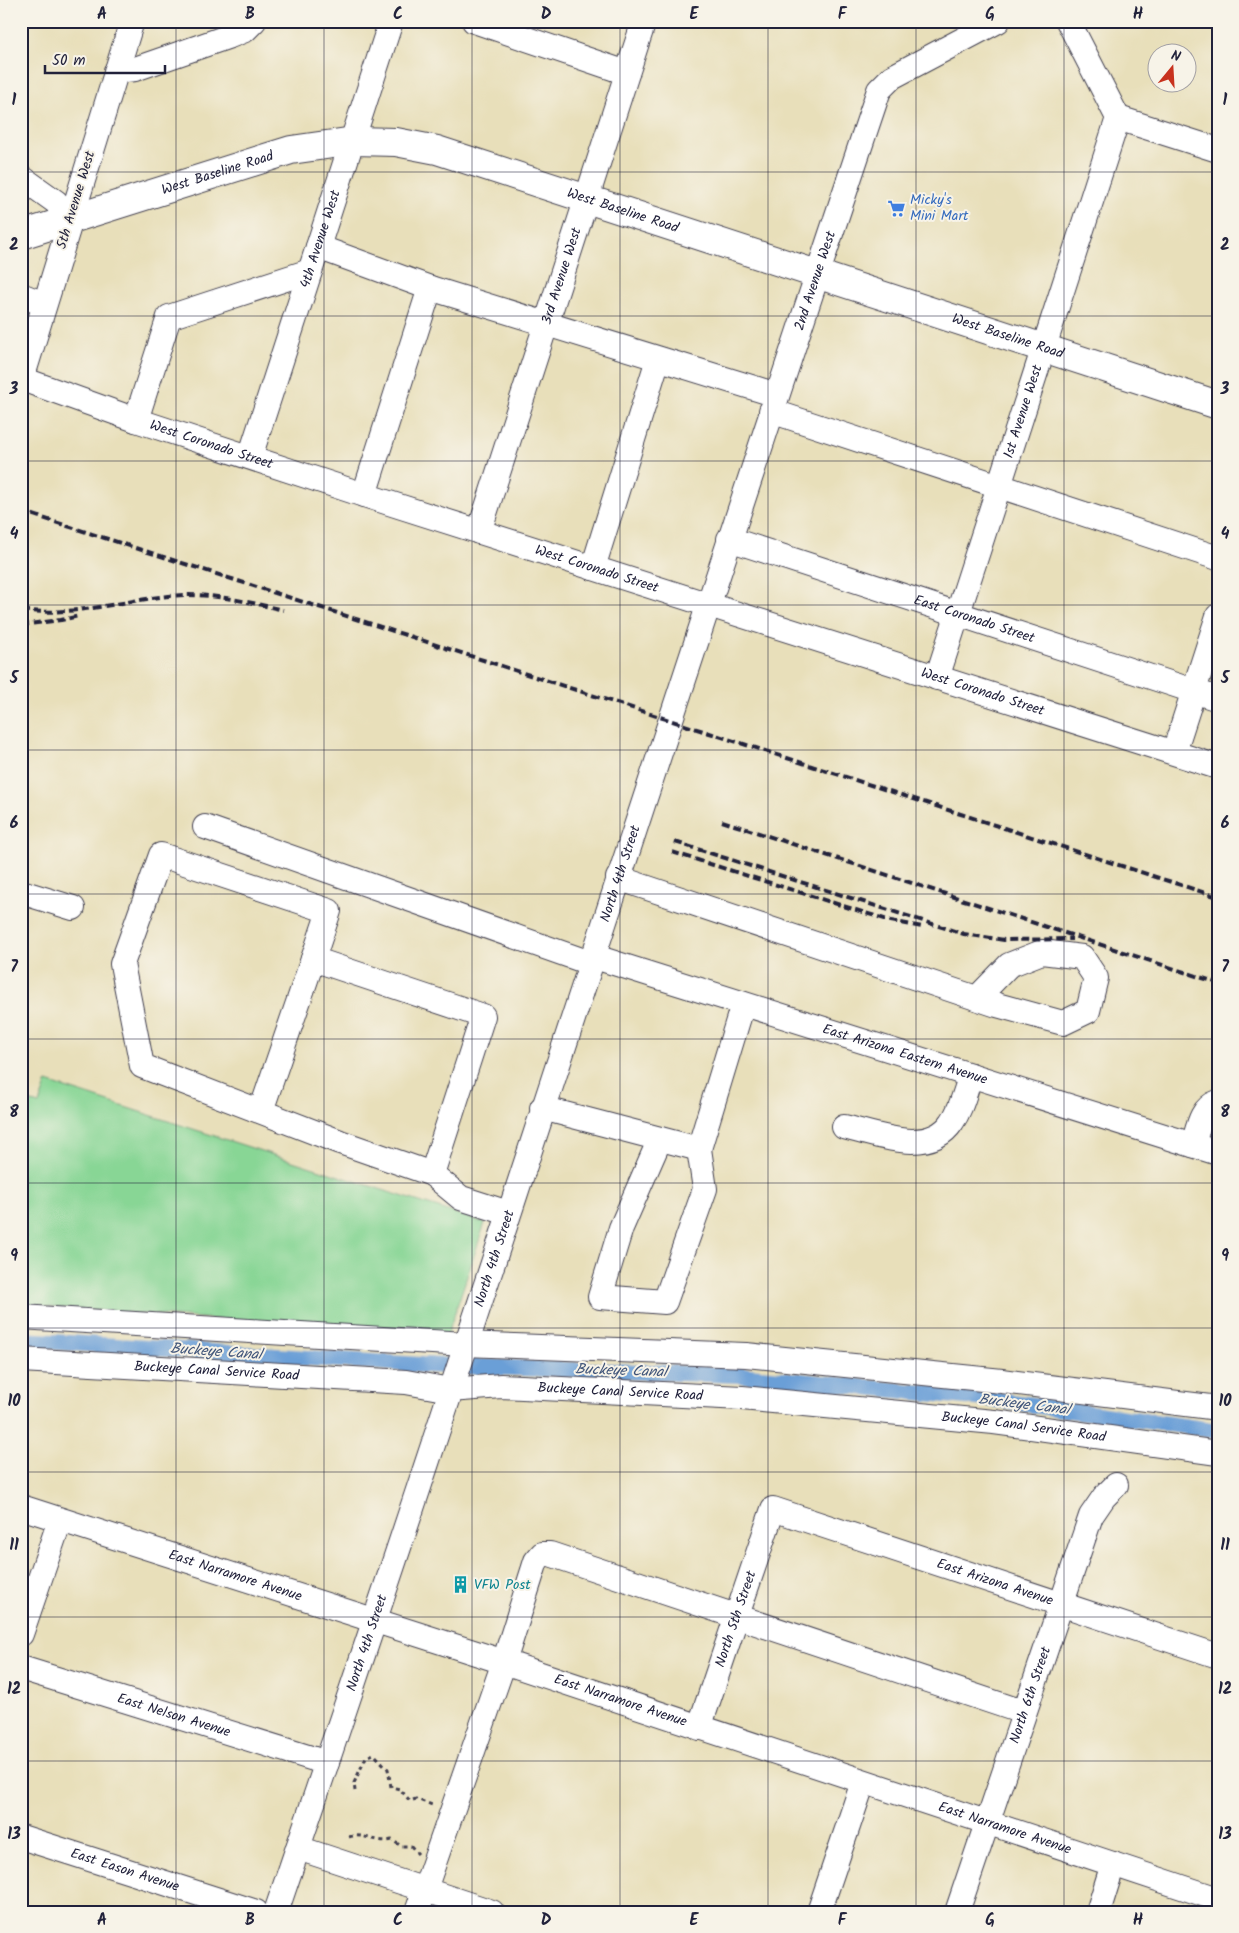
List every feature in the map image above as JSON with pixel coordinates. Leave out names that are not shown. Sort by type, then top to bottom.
[{"type":"main road","name":"West Baseline Road","points":[[21,235],[291,150],[354,141],[396,142],[437,150],[1218,405]]},
{"type":"street","name":"5th Avenue West","points":[[22,379],[69,220],[132,21]]},
{"type":"street","points":[[116,71],[135,69],[230,36],[245,30],[254,21]]},
{"type":"street","name":"4th Avenue West","points":[[250,457],[354,141],[391,21]]},
{"type":"street","points":[[474,21],[627,73]]},
{"type":"street","name":"3rd Avenue West","points":[[479,532],[644,21]]},
{"type":"street","name":"2nd Avenue West","points":[[708,604],[817,273],[882,86],[892,77],[998,21]]},
{"type":"street","points":[[1068,21],[1118,118],[1218,150]]},
{"type":"street","name":"1st Avenue West","points":[[937,678],[1118,118]]},
{"type":"street","points":[[21,177],[56,202],[69,220]]},
{"type":"street","points":[[318,247],[430,288],[658,359],[1000,486],[1218,558]]},
{"type":"street","points":[[136,420],[169,317],[310,271]]},
{"type":"street","points":[[364,495],[430,288]]},
{"type":"street","points":[[21,295],[44,304]]},
{"type":"street","points":[[593,568],[658,359]]},
{"type":"street","name":"West Coronado Street","points":[[22,379],[136,420],[364,495],[1174,752]]},
{"type":"street","name":"East Coronado Street","points":[[729,539],[958,616],[1218,698]]},
{"type":"street","name":"North 4th Street","points":[[276,1912],[375,1620],[708,604]]},
{"type":"street","points":[[1218,616],[1174,752],[1218,767]]},
{"type":"street","name":"East Arizona Eastern Avenue","points":[[205,827],[591,959],[743,1004],[1218,1153]]},
{"type":"street","points":[[261,1111],[329,911],[161,855],[122,964],[142,1066],[340,1142],[432,1174],[461,1198],[508,1213]]},
{"type":"street","points":[[618,878],[977,998],[1063,1023],[1088,1011],[1096,978],[1082,957],[1042,952],[1009,965],[977,998]]},
{"type":"street","points":[[21,892],[73,908]]},
{"type":"street","points":[[313,959],[483,1016],[432,1174]]},
{"type":"street","points":[[660,1139],[621,1228],[600,1297],[665,1302],[705,1189],[699,1148],[743,1004]]},
{"type":"street","points":[[844,1126],[904,1141],[923,1140],[939,1134],[951,1124],[959,1111],[970,1075]]},
{"type":"street","points":[[1193,1145],[1203,1114],[1209,1105],[1218,1102]]},
{"type":"street","points":[[542,1108],[699,1148]]},
{"type":"street","points":[[21,1317],[464,1348],[746,1355],[1002,1381],[1218,1408]]},
{"type":"street","name":"Buckeye Canal Service Road","points":[[21,1360],[452,1386],[501,1386],[742,1398],[994,1422],[1218,1453]]},
{"type":"street","name":"North 6th Street","points":[[957,1912],[1023,1712],[1091,1516],[1104,1497],[1116,1485]]},
{"type":"street","name":"East Narramore Avenue","points":[[21,1507],[504,1662],[1218,1899]]},
{"type":"street","name":"East Arizona Avenue","points":[[773,1509],[1218,1656]]},
{"type":"street","name":"North 5th Street","points":[[699,1728],[773,1509]]},
{"type":"street","points":[[21,1634],[60,1520]]},
{"type":"street","points":[[416,1912],[504,1662],[536,1561],[542,1554],[550,1554],[1023,1712]]},
{"type":"street","name":"East Nelson Avenue","points":[[21,1668],[327,1763]]},
{"type":"street","points":[[819,1912],[863,1782]]},
{"type":"street","name":"East Eason Avenue","points":[[21,1837],[256,1912]]},
{"type":"street","points":[[298,1848],[492,1912]]},
{"type":"street","points":[[1098,1912],[1113,1864]]},
{"type":"path","points":[[355,1791],[354,1783],[366,1757],[374,1754],[388,1770],[391,1787],[400,1789],[410,1801],[416,1799],[429,1802],[436,1806],[438,1812]]},
{"type":"path","points":[[349,1837],[360,1836],[383,1842],[392,1840],[401,1846],[411,1846],[422,1856]]},
{"type":"green space","points":[[47,1082],[485,1223],[447,1336],[21,1305],[21,1099],[39,1104]]},
{"type":"waterway","name":"Buckeye Canal","points":[[21,1340],[422,1365],[740,1375],[997,1400],[1218,1431]]},
{"type":"railway","points":[[21,511],[1218,897]]},
{"type":"railway","points":[[21,610],[40,612],[77,610],[150,598],[184,595],[226,598],[283,610]]},
{"type":"railway","points":[[21,625],[79,616]]},
{"type":"railway","points":[[722,821],[1218,983]]},
{"type":"railway","points":[[675,842],[964,934],[1004,940],[1072,939]]},
{"type":"railway","points":[[672,852],[891,921],[922,927]]},
{"type":"place","name":"Micky's Mini Mart","points":[[896,208]]},
{"type":"place","name":"VFW Post","points":[[460,1585]]}]
